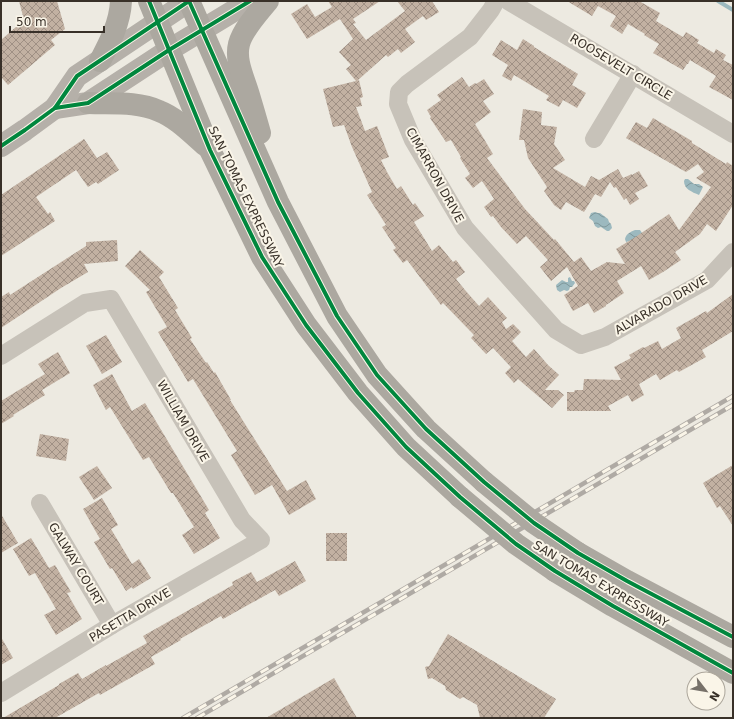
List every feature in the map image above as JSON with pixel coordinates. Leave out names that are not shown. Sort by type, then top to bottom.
[{"type":"highway","points":[[100,61],[115,29],[119,17],[121,1]]},
{"type":"highway","name":"SAN TOMAS EXPRESSWAY","points":[[149,1],[210,150],[262,258],[306,325],[362,398],[406,447],[460,497],[516,544],[555,571],[613,606],[733,673]]},
{"type":"highway","name":"SAN TOMAS EXPRESSWAY","points":[[189,1],[278,202],[337,316],[377,375],[426,429],[484,482],[534,523],[578,553],[627,581],[733,637]]},
{"type":"highway","points":[[268,1],[243,35],[239,44],[238,54],[239,66],[248,92],[278,202]]},
{"type":"highway","points":[[88,103],[146,106],[159,111],[186,128],[210,150]]},
{"type":"main road","points":[[1,146],[55,108],[77,76],[189,1]]},
{"type":"main road","points":[[55,108],[88,103],[169,50],[250,1]]},
{"type":"street","name":"CIMARRON DRIVE","points":[[496,1],[470,37],[407,84],[399,92],[398,104],[413,140],[465,228],[556,330],[581,345]]},
{"type":"street","name":"ROOSEVELT CIRCLE","points":[[508,1],[733,134]]},
{"type":"street","points":[[594,138],[632,74]]},
{"type":"street","name":"ALVARADO DRIVE","points":[[581,345],[605,337],[707,280],[733,252]]},
{"type":"street","name":"WILLIAM DRIVE","points":[[1,356],[85,303],[111,299],[242,520],[261,540]]},
{"type":"street","name":"GALWAY COURT","points":[[40,504],[112,625]]},
{"type":"street","name":"PASETTA DRIVE","points":[[1,693],[112,625],[261,540]]},
{"type":"water","points":[[685,179],[688,179],[694,184],[699,184],[703,187],[699,195],[685,186]]},
{"type":"water","points":[[591,213],[600,213],[608,219],[612,228],[609,231],[601,227],[598,228],[589,218]]},
{"type":"water","points":[[635,230],[640,230],[642,233],[633,240],[626,242],[626,236]]},
{"type":"water","points":[[570,277],[575,283],[569,290],[560,292],[557,290],[556,285],[562,280],[568,282],[568,278]]},
{"type":"building","points":[[19,1],[57,1],[65,29],[51,40],[55,45],[8,85],[1,77],[1,40],[24,20]]},
{"type":"building","points":[[328,1],[380,1],[353,19],[356,23],[353,24],[366,40],[405,11],[397,1],[432,1],[439,12],[426,20],[423,16],[405,29],[415,42],[401,53],[398,49],[388,57],[386,55],[357,81],[359,80],[363,97],[360,98],[362,106],[356,107],[365,131],[377,126],[389,157],[381,160],[397,189],[401,186],[413,205],[415,203],[424,216],[414,222],[432,251],[439,245],[453,262],[456,260],[465,272],[456,279],[479,306],[488,297],[507,318],[502,322],[506,329],[513,324],[521,332],[512,341],[526,357],[534,349],[559,375],[545,390],[558,390],[564,395],[552,408],[518,379],[514,383],[505,373],[511,367],[493,348],[486,354],[471,338],[474,335],[443,303],[441,305],[407,260],[403,263],[393,250],[396,248],[382,227],[386,225],[367,195],[372,192],[344,125],[333,127],[323,89],[356,81],[346,69],[351,65],[339,52],[353,39],[340,19],[307,39],[291,14],[307,4],[315,17],[332,7]]},
{"type":"building","points":[[567,1],[639,1],[660,13],[656,21],[683,37],[686,32],[699,40],[697,43],[714,53],[716,49],[726,55],[723,60],[733,65],[733,100],[709,87],[716,76],[690,60],[683,70],[653,53],[659,44],[644,35],[645,34],[628,24],[622,34],[610,26],[616,16],[598,6],[592,16]]},
{"type":"building","points":[[523,39],[578,74],[572,85],[586,93],[577,108],[563,100],[559,107],[546,100],[549,96],[514,75],[511,81],[502,76],[508,65],[492,55],[501,40],[517,50]]},
{"type":"building","points":[[462,77],[469,87],[484,79],[494,94],[483,101],[491,112],[475,124],[493,154],[487,158],[525,209],[554,240],[555,239],[574,262],[581,257],[591,271],[607,262],[625,264],[616,249],[669,214],[679,230],[711,187],[696,178],[704,172],[698,164],[686,172],[626,138],[636,122],[647,128],[653,118],[692,141],[692,143],[726,164],[727,162],[733,166],[733,205],[716,231],[707,224],[700,234],[675,252],[681,260],[663,272],[649,280],[641,266],[617,281],[624,293],[606,306],[594,313],[588,303],[573,311],[564,295],[578,286],[567,267],[551,281],[540,267],[548,260],[526,236],[517,244],[493,216],[491,217],[484,207],[494,199],[482,181],[473,188],[465,178],[470,174],[460,158],[461,157],[451,140],[446,142],[430,118],[431,117],[427,110],[441,100],[437,95]]},
{"type":"building","points":[[523,109],[542,112],[541,125],[557,127],[554,144],[565,160],[553,168],[585,187],[591,176],[599,180],[618,169],[623,178],[639,171],[648,186],[635,193],[639,199],[630,205],[626,198],[624,200],[616,187],[614,188],[610,182],[601,197],[595,194],[584,212],[566,202],[561,210],[554,205],[544,191],[547,187],[528,158],[524,140],[519,140]]},
{"type":"building","points":[[84,139],[97,158],[107,152],[119,170],[98,184],[96,182],[88,187],[76,170],[36,197],[48,214],[50,212],[55,221],[1,256],[1,195]]},
{"type":"building","points":[[117,240],[118,261],[84,264],[88,272],[1,328],[1,297],[9,292],[10,295],[86,246],[86,242]]},
{"type":"building","points":[[140,250],[164,272],[159,277],[178,308],[175,310],[192,338],[190,339],[206,363],[207,362],[214,373],[215,372],[230,400],[287,491],[306,480],[316,499],[289,515],[272,485],[255,495],[231,455],[237,451],[193,379],[188,382],[158,332],[167,327],[146,292],[150,290],[125,266]]},
{"type":"building","points":[[733,294],[733,331],[702,350],[706,357],[679,372],[677,370],[660,380],[656,374],[639,384],[644,395],[632,402],[628,395],[608,406],[611,411],[567,411],[567,392],[583,390],[584,379],[621,380],[614,367],[631,358],[629,355],[658,341],[662,349],[681,338],[676,328],[706,311],[707,313]]},
{"type":"building","points":[[106,335],[122,362],[102,374],[86,346]]},
{"type":"building","points":[[58,352],[70,373],[42,390],[45,395],[1,424],[1,401],[45,374],[38,364]]},
{"type":"building","points":[[112,374],[132,411],[145,403],[209,510],[205,513],[220,538],[194,554],[182,535],[194,527],[149,457],[143,460],[110,407],[106,410],[93,385]]},
{"type":"building","points":[[40,434],[69,439],[66,461],[36,456]]},
{"type":"building","points":[[733,465],[733,526],[720,506],[717,508],[703,483]]},
{"type":"building","points":[[97,466],[112,488],[94,500],[79,477]]},
{"type":"building","points":[[102,498],[118,525],[111,529],[132,564],[139,559],[151,578],[133,589],[132,587],[126,591],[112,568],[110,569],[94,542],[100,539],[83,509]]},
{"type":"building","points":[[1,514],[18,543],[1,553]]},
{"type":"building","points":[[326,533],[347,533],[347,561],[326,561]]},
{"type":"building","points":[[31,538],[49,568],[55,565],[71,592],[67,593],[82,619],[56,635],[44,615],[56,609],[35,573],[29,576],[13,549]]},
{"type":"building","points":[[295,561],[306,581],[279,596],[275,590],[223,619],[221,616],[151,657],[155,664],[100,695],[99,693],[55,718],[3,718],[78,673],[82,679],[147,643],[143,636],[233,585],[232,582],[251,572],[257,582]]},
{"type":"building","points":[[448,634],[556,699],[544,718],[480,718],[477,705],[463,697],[460,699],[446,690],[445,686],[432,678],[428,679],[425,667],[429,666]]},
{"type":"building","points":[[1,637],[13,658],[1,665]]},
{"type":"building","points":[[334,678],[357,718],[266,718]]},
{"type":"waterway","points":[[718,1],[733,10]]},
{"type":"railway","points":[[183,718],[733,396]]},
{"type":"railway","points":[[197,718],[733,405]]},
{"type":"cycle path","points":[[149,1],[210,150],[262,257],[306,325],[358,393],[406,447],[460,497],[516,544],[555,571],[613,606],[733,673]]},
{"type":"cycle path","points":[[189,1],[278,202],[337,316],[377,375],[426,429],[484,482],[534,523],[578,553],[627,581],[733,637]]},
{"type":"cycle path","points":[[1,146],[55,108],[77,76],[189,1]]},
{"type":"cycle path","points":[[55,108],[88,103],[169,50],[250,1]]}]
